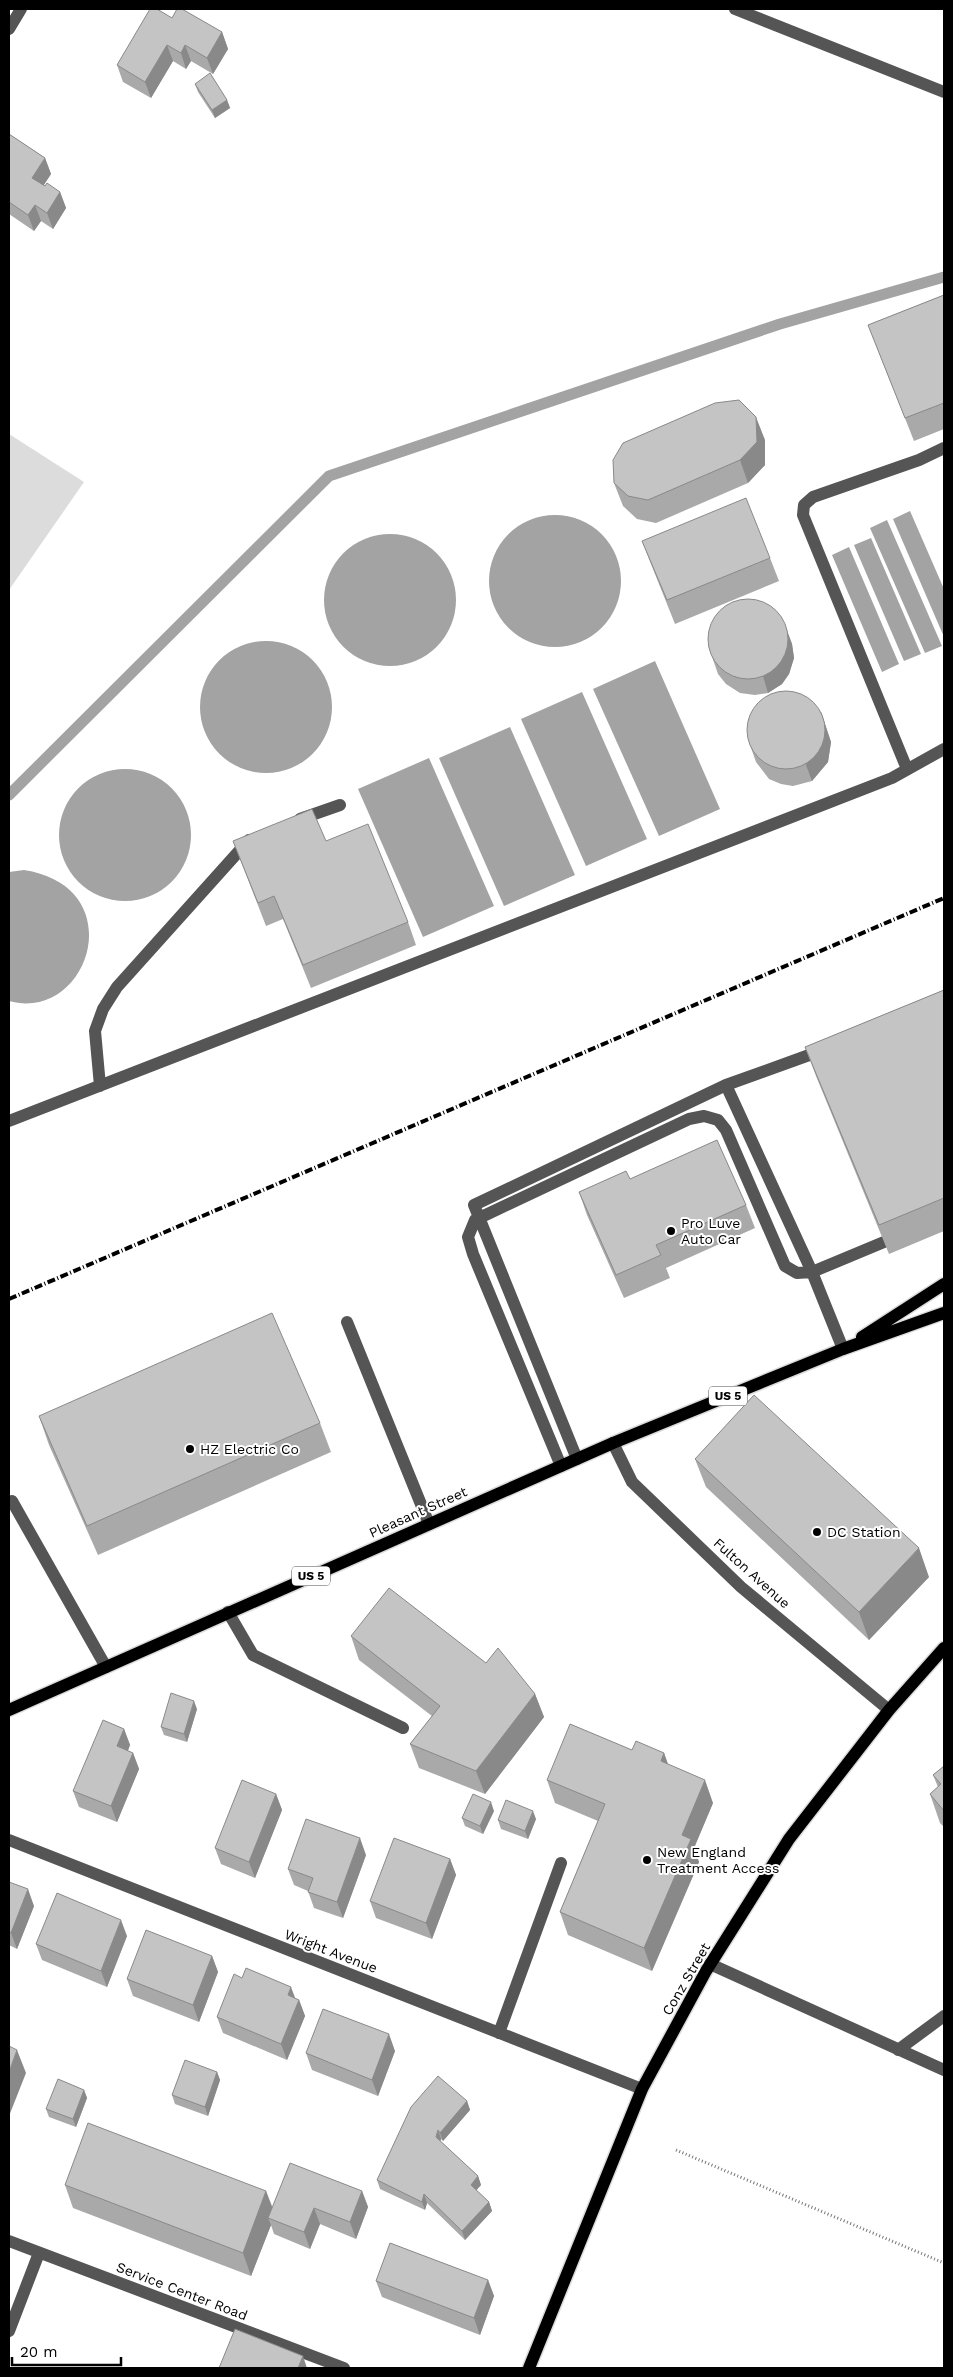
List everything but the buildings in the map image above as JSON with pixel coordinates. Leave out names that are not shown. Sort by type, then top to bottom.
[{"type":"main road","name":"Pleasant Street","points":[[843,1348],[944,1284]]},
{"type":"main road","name":"Pleasant Street","points":[[9,1710],[613,1443],[843,1348],[944,1312]]},
{"type":"main road","name":"Conz Street","points":[[529,2368],[642,2089],[710,1964],[789,1839],[888,1710],[944,1648]]},
{"type":"street","points":[[9,29],[21,9]]},
{"type":"street","points":[[735,9],[944,92]]},
{"type":"street","points":[[908,769],[807,524],[804,505],[813,497],[919,460],[944,448]]},
{"type":"street","points":[[9,1121],[892,778],[944,750]]},
{"type":"street","points":[[287,824],[340,805]]},
{"type":"street","points":[[100,1086],[95,1031],[103,1009],[117,987],[252,837],[260,834]]},
{"type":"street","points":[[577,1459],[474,1204],[726,1084],[835,1045]]},
{"type":"street","points":[[726,1084],[812,1272],[843,1348]]},
{"type":"street","points":[[561,1466],[473,1254],[468,1237],[475,1220],[689,1119],[704,1116],[718,1120],[726,1130],[785,1266],[797,1273],[812,1272],[884,1242]]},
{"type":"street","points":[[347,1322],[429,1524]]},
{"type":"street","name":"Fulton Avenue","points":[[613,1443],[632,1482],[638,1488],[741,1587],[888,1710]]},
{"type":"street","points":[[12,1501],[106,1667]]},
{"type":"street","points":[[228,1612],[253,1654],[403,1728]]},
{"type":"street","name":"Wright Avenue","points":[[9,1840],[642,2089]]},
{"type":"street","points":[[499,2033],[561,1863]]},
{"type":"street","points":[[710,1964],[944,2070]]},
{"type":"street","points":[[898,2050],[944,2016]]},
{"type":"street","name":"Service Center Road","points":[[9,2241],[344,2368]]},
{"type":"street","points":[[9,2331],[39,2253]]},
{"type":"path","points":[[676,2150],[944,2263]]},
{"type":"shaded area","points":[[9,434],[84,482],[9,590]]},
{"type":"shaded area","points":[[910,511],[944,589],[944,637],[893,519]]},
{"type":"shaded area","points":[[555,515],[568,516],[580,520],[602,534],[616,556],[620,568],[620,594],[616,606],[602,628],[580,642],[568,646],[555,647],[542,646],[530,642],[508,628],[494,606],[490,594],[489,581],[490,568],[494,556],[508,534],[530,520],[542,516]]},
{"type":"shaded area","points":[[887,520],[942,646],[925,653],[870,528]]},
{"type":"shaded area","points":[[390,534],[403,535],[415,539],[437,553],[451,575],[455,587],[455,613],[451,625],[437,647],[415,661],[403,665],[390,666],[377,665],[365,661],[343,647],[329,625],[325,613],[324,600],[325,587],[329,575],[343,553],[365,539],[377,535]]},
{"type":"shaded area","points":[[871,538],[921,654],[904,661],[854,545]]},
{"type":"shaded area","points":[[849,547],[899,664],[882,672],[832,555]]},
{"type":"shaded area","points":[[266,641],[279,642],[291,646],[313,660],[327,682],[331,694],[331,720],[327,732],[313,754],[291,768],[279,772],[266,773],[253,772],[241,768],[219,754],[205,732],[201,720],[200,707],[201,694],[205,682],[219,660],[241,646],[253,642]]},
{"type":"shaded area","points":[[655,661],[720,809],[659,836],[593,689]]},
{"type":"shaded area","points":[[582,692],[647,839],[586,866],[521,719]]},
{"type":"shaded area","points":[[510,727],[575,875],[504,906],[439,758]]},
{"type":"shaded area","points":[[429,758],[494,906],[423,937],[358,789]]},
{"type":"shaded area","points":[[125,769],[138,770],[150,774],[172,788],[186,810],[190,822],[190,848],[186,860],[172,882],[150,896],[138,900],[125,901],[112,900],[100,896],[78,882],[64,860],[60,848],[59,835],[60,822],[64,810],[78,788],[100,774],[112,770]]},
{"type":"shaded area","points":[[24,870],[58,881],[79,901],[88,925],[87,950],[78,974],[60,992],[37,1002],[9,1001],[9,872]]},
{"type":"waterway","points":[[9,795],[329,476],[780,324],[944,277]]},
{"type":"railway","points":[[9,1299],[944,898]]},
{"type":"place","name":"Pro Luve Auto Car","points":[[671,1231]]},
{"type":"place","name":"HZ Electric Co","points":[[190,1449]]},
{"type":"place","name":"DC Station","points":[[817,1532]]},
{"type":"place","name":"New England Treatment Access","points":[[647,1860]]}]
